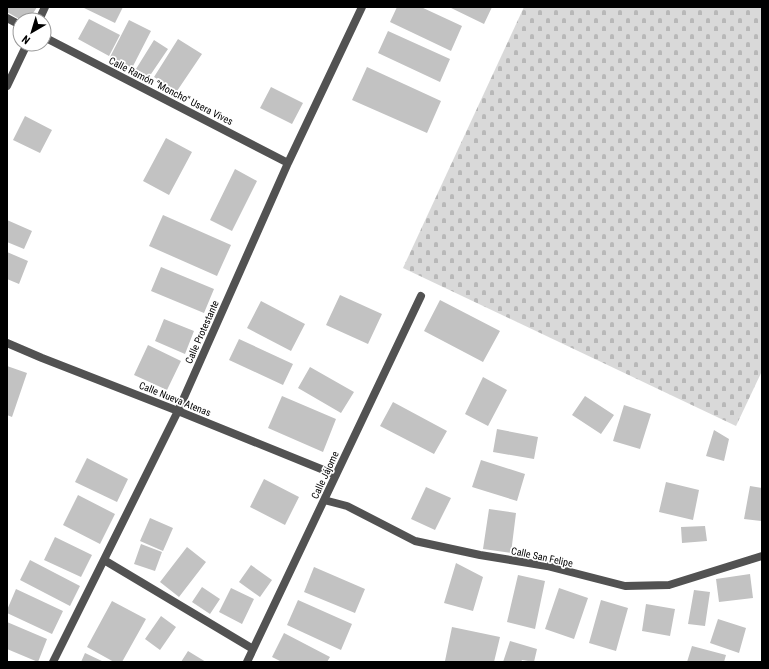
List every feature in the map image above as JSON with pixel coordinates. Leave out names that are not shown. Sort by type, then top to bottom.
[{"type":"street","name":"Calle Protestante","points":[[53,662],[178,411],[288,163],[362,7]]},
{"type":"street","name":"Calle Ramón \"Moncho\" Usera Vives","points":[[52,41],[288,163]]},
{"type":"street","points":[[7,86],[23,52]]},
{"type":"street","name":"Calle Jájome","points":[[247,662],[421,296]]},
{"type":"street","name":"Calle Nueva Atenas","points":[[7,343],[336,475]]},
{"type":"street","name":"Calle San Felipe","points":[[324,500],[347,506],[415,541],[480,556],[547,566],[625,586],[669,585],[762,556]]},
{"type":"street","points":[[104,560],[253,649]]},
{"type":"green space","points":[[524,7],[762,7],[762,371],[736,426],[403,268]]},
{"type":"building","points":[[7,7],[37,7],[34,12],[12,12],[12,15],[7,12]]},
{"type":"building","points":[[82,7],[123,7],[115,23]]},
{"type":"building","points":[[397,7],[421,7],[462,26],[451,51],[390,22]]},
{"type":"building","points":[[449,7],[492,7],[484,24]]},
{"type":"building","points":[[89,19],[120,35],[109,56],[78,39]]},
{"type":"building","points":[[129,20],[151,31],[132,68],[110,57]]},
{"type":"building","points":[[388,31],[450,59],[440,82],[378,53]]},
{"type":"building","points":[[178,39],[202,54],[177,91],[154,77]]},
{"type":"building","points":[[154,40],[168,49],[149,77],[136,69]]},
{"type":"building","points":[[367,67],[441,101],[427,133],[352,100]]},
{"type":"building","points":[[271,87],[303,103],[292,124],[260,108]]},
{"type":"building","points":[[25,116],[52,130],[40,153],[13,140]]},
{"type":"building","points":[[166,138],[192,152],[169,195],[143,181]]},
{"type":"building","points":[[235,169],[257,181],[232,231],[210,220]]},
{"type":"building","points":[[163,215],[231,245],[217,276],[149,246]]},
{"type":"building","points":[[7,220],[32,231],[24,249],[7,242]]},
{"type":"building","points":[[7,252],[28,261],[19,284],[7,279]]},
{"type":"building","points":[[161,267],[214,289],[204,313],[151,291]]},
{"type":"building","points":[[340,295],[382,314],[368,344],[326,325]]},
{"type":"building","points":[[440,300],[500,331],[483,362],[424,331]]},
{"type":"building","points":[[261,301],[305,324],[291,351],[247,328]]},
{"type":"building","points":[[164,319],[194,331],[185,354],[155,341]]},
{"type":"building","points":[[239,339],[293,364],[283,385],[229,360]]},
{"type":"building","points":[[148,345],[181,361],[167,390],[134,375]]},
{"type":"building","points":[[7,366],[27,373],[12,417],[7,415]]},
{"type":"building","points":[[310,367],[354,392],[341,413],[298,388]]},
{"type":"building","points":[[483,377],[507,390],[488,426],[465,414]]},
{"type":"building","points":[[282,396],[336,419],[323,452],[268,428]]},
{"type":"building","points":[[585,396],[614,415],[601,434],[572,415]]},
{"type":"building","points":[[393,402],[447,431],[434,454],[380,426]]},
{"type":"building","points":[[624,405],[651,414],[640,449],[613,441]]},
{"type":"building","points":[[497,429],[538,437],[534,459],[493,452]]},
{"type":"building","points":[[714,430],[729,439],[724,461],[706,456]]},
{"type":"building","points":[[87,458],[128,479],[117,502],[75,482]]},
{"type":"building","points":[[481,460],[525,474],[517,501],[472,487]]},
{"type":"building","points":[[264,479],[299,497],[285,525],[250,507]]},
{"type":"building","points":[[666,482],[699,490],[693,520],[659,512]]},
{"type":"building","points":[[750,486],[762,488],[761,521],[744,519]]},
{"type":"building","points":[[426,487],[451,498],[435,530],[411,519]]},
{"type":"building","points":[[78,495],[115,514],[100,544],[63,525]]},
{"type":"building","points":[[489,509],[516,513],[511,553],[483,549]]},
{"type":"building","points":[[150,518],[173,528],[163,551],[140,541]]},
{"type":"building","points":[[705,526],[707,541],[682,543],[681,527]]},
{"type":"building","points":[[55,537],[92,555],[81,577],[44,560]]},
{"type":"building","points":[[141,544],[162,552],[155,571],[134,564]]},
{"type":"building","points":[[187,547],[206,562],[179,597],[160,582]]},
{"type":"building","points":[[30,560],[80,586],[70,606],[20,580]]},
{"type":"building","points":[[456,563],[483,577],[473,611],[444,603]]},
{"type":"building","points":[[251,565],[272,580],[260,597],[239,582]]},
{"type":"building","points":[[314,567],[365,589],[355,613],[304,592]]},
{"type":"building","points":[[750,574],[753,598],[719,602],[716,579]]},
{"type":"building","points":[[518,575],[545,581],[535,629],[507,622]]},
{"type":"building","points":[[202,587],[220,599],[210,614],[192,602]]},
{"type":"building","points":[[231,588],[254,599],[242,624],[219,612]]},
{"type":"building","points":[[559,588],[588,598],[574,639],[545,629]]},
{"type":"building","points":[[16,589],[63,611],[52,634],[7,613]]},
{"type":"building","points":[[694,590],[710,592],[705,626],[688,624]]},
{"type":"building","points":[[298,600],[352,624],[341,650],[287,625]]},
{"type":"building","points":[[601,600],[628,608],[616,651],[589,643]]},
{"type":"building","points":[[112,601],[146,619],[122,662],[114,662],[87,647]]},
{"type":"building","points":[[646,604],[675,609],[670,636],[642,631]]},
{"type":"building","points":[[161,616],[176,627],[160,650],[145,639]]},
{"type":"building","points":[[718,619],[746,628],[739,653],[710,643]]},
{"type":"building","points":[[7,622],[47,639],[38,662],[7,649]]},
{"type":"building","points":[[452,627],[500,637],[494,662],[445,661]]},
{"type":"building","points":[[284,633],[330,657],[327,662],[282,662],[272,657]]},
{"type":"building","points":[[510,641],[537,649],[534,662],[522,660],[521,662],[503,662]]},
{"type":"building","points":[[692,646],[726,655],[724,662],[687,662]]},
{"type":"building","points":[[188,651],[206,662],[181,662]]},
{"type":"building","points":[[85,653],[104,662],[81,662]]}]
